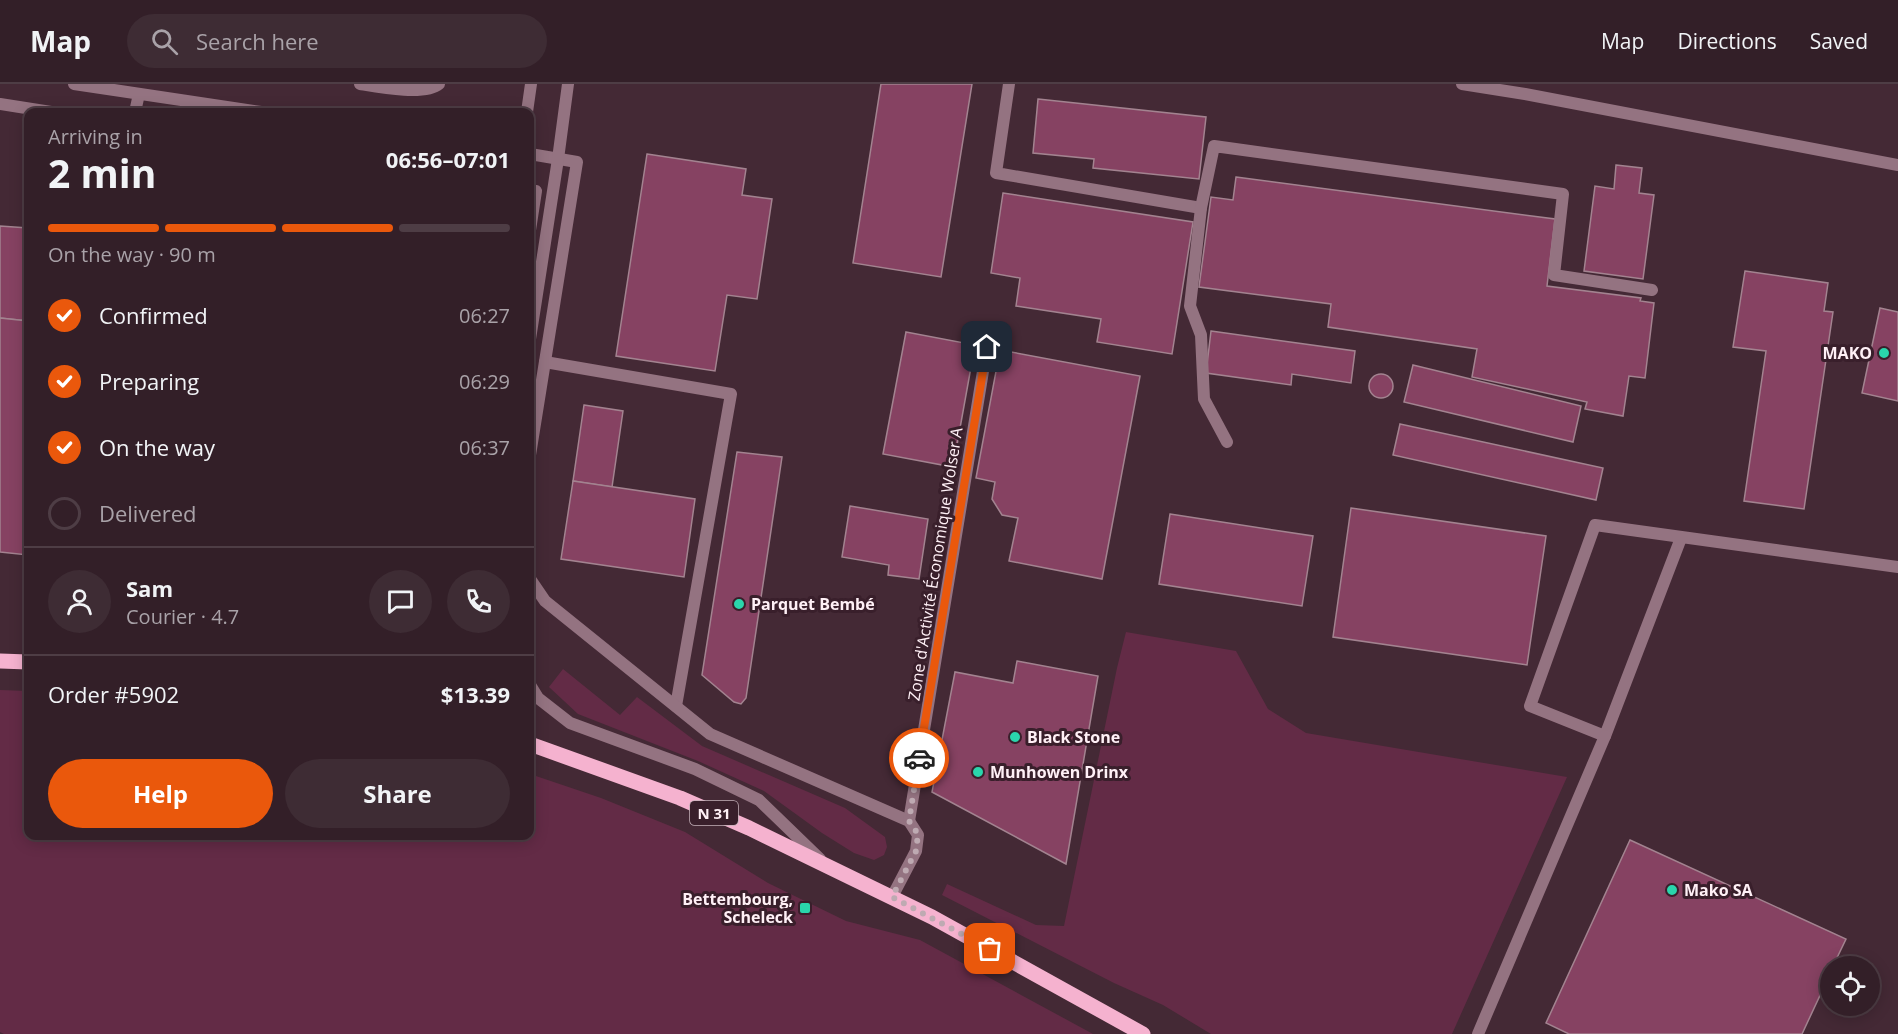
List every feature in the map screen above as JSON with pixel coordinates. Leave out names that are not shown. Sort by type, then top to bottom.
[{"type":"main road","points":[[0,661],[24,662]]},
{"type":"main road","name":"N 31","points":[[534,745],[680,798],[825,864],[892,897],[1143,1034]]},
{"type":"street","points":[[74,84],[234,108]]},
{"type":"street","points":[[361,84],[401,90],[434,88],[439,84]]},
{"type":"street","points":[[528,108],[531,84]]},
{"type":"street","points":[[534,314],[568,84]]},
{"type":"street","points":[[1009,84],[996,173],[1201,208]]},
{"type":"street","points":[[1462,84],[1898,165]]},
{"type":"street","points":[[136,108],[139,94]]},
{"type":"street","points":[[0,104],[26,108]]},
{"type":"street","points":[[1227,442],[1204,399],[1201,335],[1190,306],[1201,208],[1214,146],[1563,194],[1554,275],[1652,290]]},
{"type":"street","points":[[534,155],[577,162],[534,430]]},
{"type":"street","points":[[534,191],[553,194]]},
{"type":"street","name":"Zone d'Activité Économique Wolser A","points":[[892,897],[916,851],[918,834],[909,821],[987,347]]},
{"type":"street","points":[[545,362],[730,394],[676,706]]},
{"type":"street","points":[[1605,736],[1530,706],[1595,525],[1898,567]]},
{"type":"street","points":[[1478,1034],[1605,736],[1681,538]]},
{"type":"street","points":[[534,585],[545,601],[710,734],[909,821]]},
{"type":"street","points":[[534,692],[538,698],[570,723],[695,769],[759,800],[825,864]]},
{"type":"shaded area","points":[[1126,632],[1236,651],[1268,709],[1306,733],[1567,777],[1452,1034],[1211,1034],[1163,1005],[1114,983],[942,895],[947,884],[1036,925],[1064,926]]},
{"type":"shaded area","points":[[563,669],[620,715],[637,697],[702,746],[845,808],[885,837],[887,847],[884,855],[874,860],[854,853],[764,791],[698,761],[578,714],[549,687]]},
{"type":"shaded area","points":[[0,690],[24,691],[24,840],[534,840],[534,775],[601,798],[685,832],[768,883],[846,921],[920,940],[1093,1034],[4,1034],[0,1032]]},
{"type":"building","points":[[881,84],[972,84],[941,277],[853,263]]},
{"type":"building","points":[[1038,99],[1206,117],[1199,179],[1093,168],[1094,159],[1033,153]]},
{"type":"building","points":[[647,154],[746,169],[742,195],[772,199],[757,299],[727,295],[715,371],[616,356]]},
{"type":"building","points":[[1616,165],[1642,168],[1639,193],[1654,195],[1643,279],[1584,271],[1595,186],[1614,189]]},
{"type":"building","points":[[1236,177],[1555,219],[1547,286],[1641,298],[1640,301],[1654,303],[1645,378],[1629,376],[1623,416],[1585,409],[1587,402],[1472,377],[1477,349],[1328,327],[1331,304],[1199,287],[1211,197],[1233,200]]},
{"type":"building","points":[[1003,193],[1193,222],[1172,354],[1097,342],[1101,319],[1016,306],[1020,278],[991,273]]},
{"type":"building","points":[[0,226],[24,228],[24,321],[0,318]]},
{"type":"building","points":[[1745,271],[1828,283],[1824,311],[1833,312],[1804,509],[1744,501],[1766,351],[1733,347]]},
{"type":"building","name":"MAKO","points":[[1880,308],[1898,312],[1898,401],[1862,393]]},
{"type":"building","points":[[0,318],[24,321],[24,555],[0,552]]},
{"type":"building","points":[[1211,331],[1355,351],[1351,383],[1292,374],[1291,385],[1206,373]]},
{"type":"building","points":[[906,332],[975,345],[953,467],[883,454]]},
{"type":"building","points":[[1000,350],[1140,376],[1102,579],[1009,561],[1018,518],[1002,515],[992,499],[995,482],[976,478]]},
{"type":"building","points":[[1413,365],[1581,406],[1573,442],[1404,402]]},
{"type":"building","points":[[1381,374],[1390,377],[1393,386],[1390,395],[1381,398],[1372,395],[1369,386],[1372,377]]},
{"type":"building","points":[[584,405],[623,411],[612,487],[573,481]]},
{"type":"building","points":[[1400,424],[1603,468],[1596,500],[1393,455]]},
{"type":"building","points":[[737,452],[782,457],[746,698],[741,704],[734,702],[702,675]]},
{"type":"building","points":[[573,481],[695,499],[684,577],[561,559]]},
{"type":"building","points":[[850,506],[928,519],[919,579],[888,575],[889,565],[842,557]]},
{"type":"building","points":[[1351,508],[1546,536],[1527,665],[1333,637]]},
{"type":"building","points":[[1170,514],[1313,536],[1302,606],[1159,584]]},
{"type":"building","name":"Black Stone","points":[[1017,661],[1098,676],[1066,864],[932,792],[955,672],[1013,683]]},
{"type":"building","name":"Mako SA","points":[[1630,840],[1846,939],[1838,956],[1820,956],[1820,995],[1802,1034],[1569,1034],[1546,1023]]},
{"type":"way so far","points":[[919,758],[909,821],[918,834],[916,851],[892,897],[990,949]]},
{"type":"place","name":"MAKO","points":[[1884,353]]},
{"type":"place","name":"Parquet Bembé","points":[[739,604]]},
{"type":"place","name":"Black Stone","points":[[1015,737]]},
{"type":"place","name":"Munhowen Drinx","points":[[978,772]]},
{"type":"place","name":"Mako SA","points":[[1672,890]]},
{"type":"place","name":"Bettembourg, Scheleck","points":[[805,908]]},
{"type":"route","points":[[919,758],[987,347]]}]
